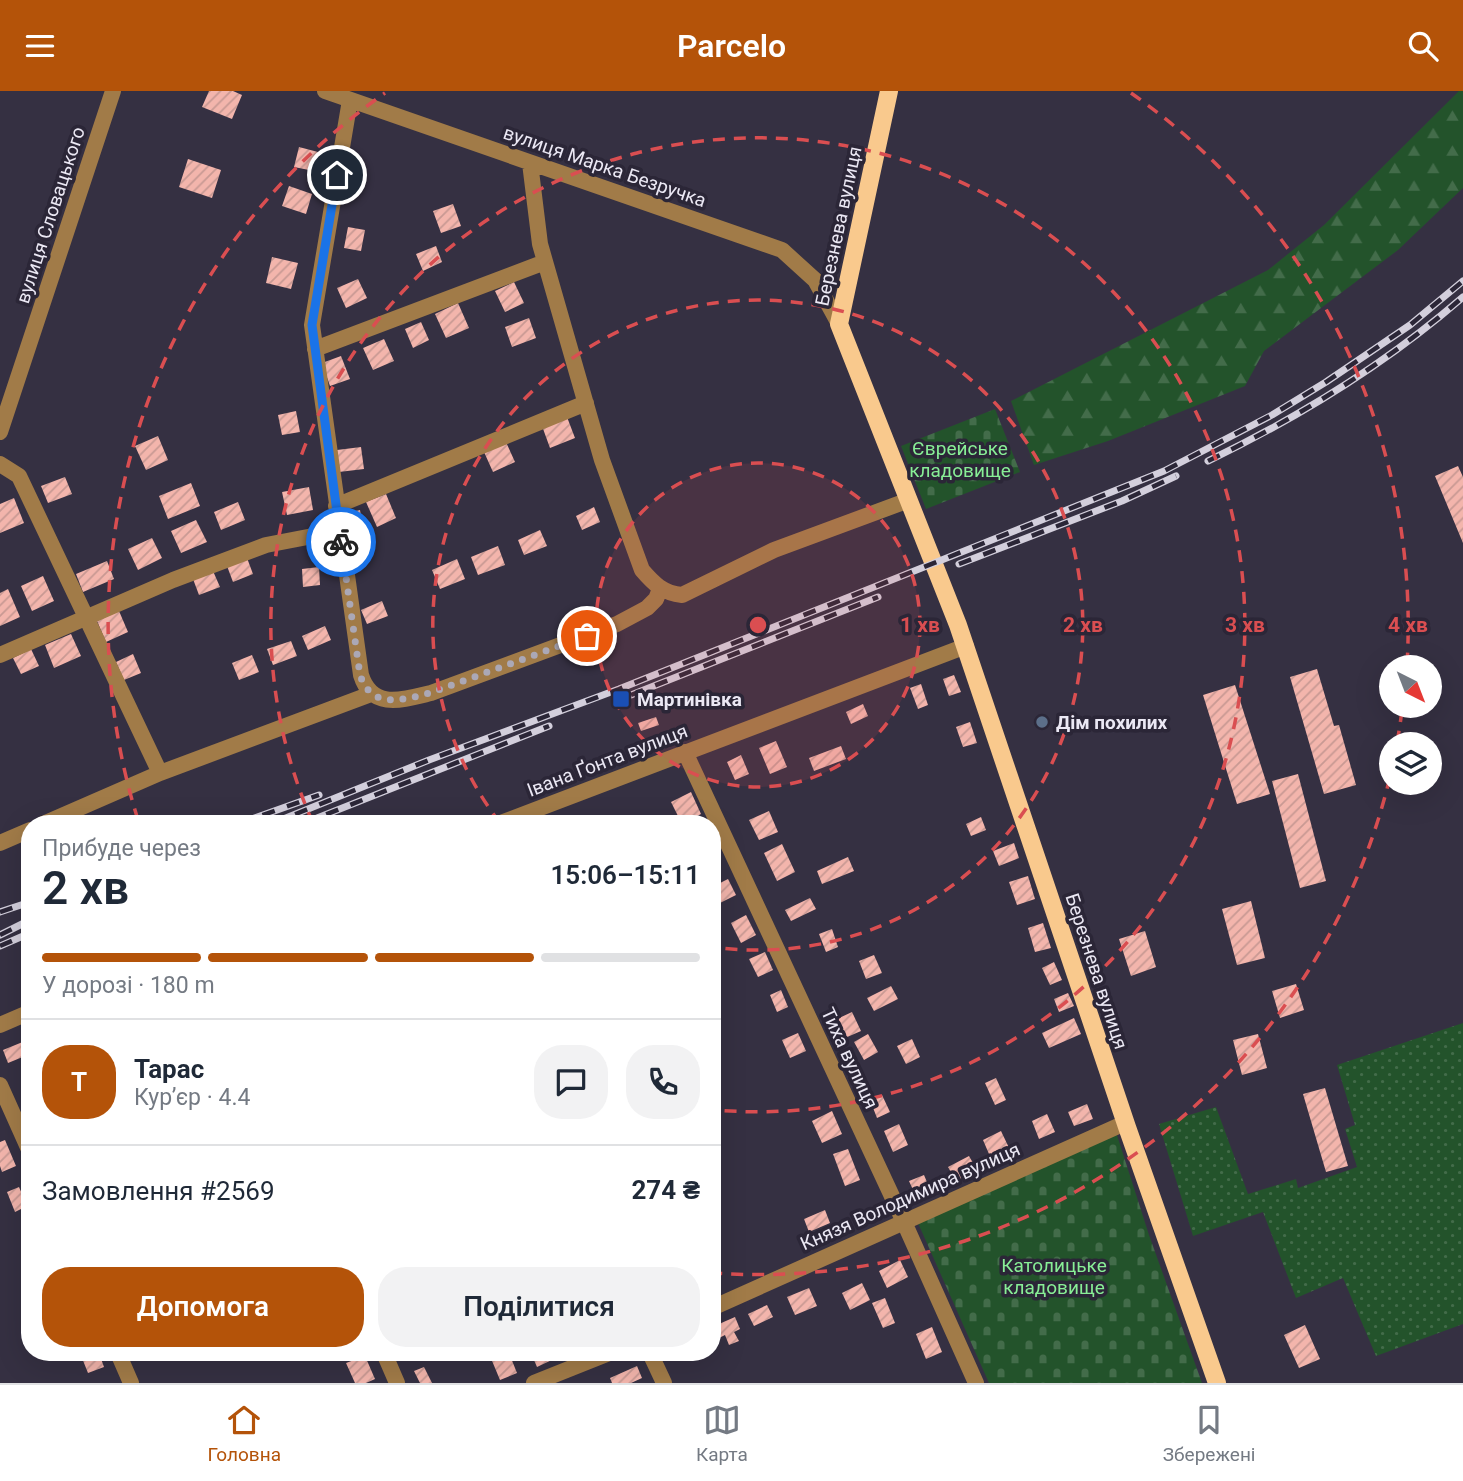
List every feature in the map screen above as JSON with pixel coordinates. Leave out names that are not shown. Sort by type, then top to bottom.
[{"type":"main road","name":"Березнева вулиця","points":[[889,91],[839,324],[966,646],[1125,1123],[1217,1383]]},
{"type":"street","name":"вулиця Словацького","points":[[0,432],[113,91]]},
{"type":"street","name":"вулиця Марка Безручка","points":[[325,91],[782,250],[815,280],[839,324]]},
{"type":"street","points":[[350,100],[312,325],[339,531],[360,675],[364,685],[371,694],[382,699],[406,699],[470,680],[617,624],[647,608],[656,599],[660,589]]},
{"type":"street","points":[[530,163],[540,244],[602,460],[642,570],[660,589],[682,595],[774,550],[909,500]]},
{"type":"street","points":[[315,349],[545,262]]},
{"type":"street","points":[[336,506],[586,403]]},
{"type":"street","points":[[0,464],[19,476],[160,773]]},
{"type":"street","points":[[0,655],[173,580],[266,545],[339,531]]},
{"type":"street","name":"Івана Ґонта вулиця","points":[[521,815],[966,646]]},
{"type":"street","points":[[64,815],[160,773],[371,694]]},
{"type":"street","name":"Тиха вулиця","points":[[685,752],[714,815]]},
{"type":"street","name":"Тиха вулиця","points":[[721,829],[976,1383]]},
{"type":"street","points":[[0,843],[21,834]]},
{"type":"street","points":[[0,1025],[21,1016]]},
{"type":"street","points":[[0,1085],[21,1132]]},
{"type":"street","name":"Князя Володимира вулиця","points":[[721,1304],[1125,1123]]},
{"type":"street","points":[[121,1361],[131,1383]]},
{"type":"street","points":[[387,1361],[397,1383]]},
{"type":"street","points":[[534,1383],[590,1361]]},
{"type":"street","points":[[654,1361],[664,1383]]},
{"type":"green space","points":[[1459,91],[1463,91],[1463,188],[1398,250],[1264,351],[1245,386],[1108,441],[1034,465],[1011,401],[1268,270],[1324,225]]},
{"type":"green space","name":"Єврейське кладовище","points":[[995,409],[1020,472],[926,509],[901,446]]},
{"type":"green space","points":[[1463,1023],[1463,1324],[1376,1356],[1343,1278],[1296,1298],[1263,1212],[1193,1236],[1159,1124],[1216,1107],[1248,1194],[1296,1179],[1298,1188],[1357,1167],[1345,1129],[1355,1125],[1337,1065]]},
{"type":"green space","name":"Католицьке кладовище","points":[[1116,1132],[1149,1235],[1202,1383],[989,1383],[918,1223]]},
{"type":"building","points":[[209,91],[233,91],[242,95],[232,119],[202,107]]},
{"type":"building","points":[[299,147],[318,152],[314,171],[294,167]]},
{"type":"building","points":[[188,159],[221,170],[212,198],[179,187]]},
{"type":"building","points":[[289,186],[312,194],[306,214],[282,206]]},
{"type":"building","points":[[453,204],[461,226],[441,233],[433,211]]},
{"type":"building","points":[[348,227],[365,230],[361,251],[344,248]]},
{"type":"building","points":[[436,246],[442,262],[423,271],[416,254]]},
{"type":"building","points":[[272,257],[298,263],[291,289],[266,283]]},
{"type":"building","points":[[358,279],[367,298],[346,308],[337,288]]},
{"type":"building","points":[[514,282],[524,303],[505,312],[495,291]]},
{"type":"building","points":[[458,303],[469,328],[446,338],[435,314]]},
{"type":"building","points":[[529,318],[536,338],[512,347],[505,327]]},
{"type":"building","points":[[421,322],[429,340],[413,348],[405,329]]},
{"type":"building","points":[[384,339],[394,361],[373,370],[363,348]]},
{"type":"building","points":[[341,356],[350,379],[330,386],[322,363]]},
{"type":"building","points":[[296,411],[300,432],[282,435],[278,415]]},
{"type":"building","points":[[567,417],[575,438],[550,448],[542,426]]},
{"type":"building","points":[[158,436],[168,460],[146,470],[135,446]]},
{"type":"building","points":[[506,442],[515,462],[493,472],[484,452]]},
{"type":"building","points":[[361,447],[364,469],[339,472],[337,450]]},
{"type":"building","points":[[1458,466],[1463,477],[1463,543],[1435,476]]},
{"type":"building","points":[[65,477],[72,494],[48,503],[41,486]]},
{"type":"building","points":[[191,483],[200,506],[168,519],[159,496]]},
{"type":"building","points":[[309,487],[313,510],[287,515],[282,492]]},
{"type":"building","points":[[386,494],[396,518],[377,527],[366,502]]},
{"type":"building","points":[[14,498],[24,523],[0,533],[0,504]]},
{"type":"building","points":[[238,502],[245,520],[221,530],[214,512]]},
{"type":"building","points":[[594,507],[600,522],[582,530],[576,516]]},
{"type":"building","points":[[360,510],[365,538],[350,541],[345,513]]},
{"type":"building","points":[[196,520],[207,542],[181,553],[171,531]]},
{"type":"building","points":[[540,530],[547,546],[524,555],[518,540]]},
{"type":"building","points":[[152,538],[162,558],[138,570],[128,549]]},
{"type":"building","points":[[498,546],[505,565],[478,575],[471,557]]},
{"type":"building","points":[[247,558],[253,574],[233,582],[227,566]]},
{"type":"building","points":[[457,559],[465,579],[440,589],[432,570]]},
{"type":"building","points":[[107,561],[114,579],[83,592],[76,574]]},
{"type":"building","points":[[319,567],[320,585],[303,587],[302,569]]},
{"type":"building","points":[[213,571],[220,587],[199,595],[193,579]]},
{"type":"building","points":[[43,576],[54,601],[32,611],[21,586]]},
{"type":"building","points":[[8,589],[20,617],[0,626],[0,593]]},
{"type":"building","points":[[382,601],[388,616],[367,624],[361,610]]},
{"type":"building","points":[[119,611],[128,632],[106,642],[97,621]]},
{"type":"building","points":[[325,626],[331,640],[308,650],[302,636]]},
{"type":"building","points":[[71,634],[81,656],[54,668],[45,645]]},
{"type":"building","points":[[291,641],[297,656],[273,665],[267,649]]},
{"type":"building","points":[[31,649],[39,666],[21,674],[13,658]]},
{"type":"building","points":[[133,654],[141,673],[124,680],[116,662]]},
{"type":"building","points":[[252,655],[259,672],[239,680],[232,663]]},
{"type":"building","points":[[1317,669],[1334,726],[1339,725],[1356,785],[1324,794],[1290,677]]},
{"type":"building","points":[[954,675],[961,692],[949,696],[943,679]]},
{"type":"building","points":[[921,684],[928,705],[918,709],[910,688]]},
{"type":"building","points":[[1235,685],[1270,794],[1237,804],[1203,695]]},
{"type":"building","points":[[863,704],[868,716],[851,724],[846,712]]},
{"type":"building","points":[[656,717],[659,725],[641,731],[638,723]]},
{"type":"building","points":[[970,722],[977,743],[963,747],[956,727]]},
{"type":"building","points":[[776,741],[787,767],[770,774],[759,748]]},
{"type":"building","points":[[841,746],[846,759],[814,771],[809,758]]},
{"type":"building","points":[[741,755],[749,774],[735,780],[727,762]]},
{"type":"building","points":[[1298,774],[1326,881],[1300,888],[1272,781]]},
{"type":"building","points":[[691,792],[701,814],[678,815],[671,802]]},
{"type":"building","points":[[769,811],[778,832],[759,840],[749,820]]},
{"type":"building","points":[[981,817],[986,830],[971,836],[966,824]]},
{"type":"building","points":[[1014,843],[1019,858],[999,866],[993,851]]},
{"type":"building","points":[[782,844],[795,872],[777,881],[764,853]]},
{"type":"building","points":[[848,857],[854,871],[822,884],[817,871]]},
{"type":"building","points":[[1028,876],[1035,899],[1017,905],[1009,882]]},
{"type":"building","points":[[728,879],[736,895],[721,902],[721,882]]},
{"type":"building","points":[[810,898],[816,909],[791,921],[785,910]]},
{"type":"building","points":[[1251,901],[1265,958],[1237,965],[1222,909]]},
{"type":"building","points":[[746,915],[756,935],[741,943],[731,923]]},
{"type":"building","points":[[1043,923],[1051,948],[1035,952],[1028,928]]},
{"type":"building","points":[[832,929],[838,947],[826,952],[819,934]]},
{"type":"building","points":[[1145,931],[1156,967],[1131,976],[1119,939]]},
{"type":"building","points":[[765,952],[773,970],[758,977],[749,959]]},
{"type":"building","points":[[874,955],[882,973],[866,979],[859,961]]},
{"type":"building","points":[[1054,962],[1062,980],[1050,985],[1042,968]]},
{"type":"building","points":[[1296,984],[1304,1010],[1280,1018],[1272,991]]},
{"type":"building","points":[[891,986],[898,999],[874,1011],[867,998]]},
{"type":"building","points":[[781,990],[788,1007],[777,1012],[770,995]]},
{"type":"building","points":[[1068,993],[1074,1006],[1059,1012],[1054,999]]},
{"type":"building","points":[[852,1012],[861,1031],[845,1038],[837,1019]]},
{"type":"building","points":[[1074,1018],[1081,1034],[1049,1048],[1042,1033]]},
{"type":"building","points":[[798,1033],[806,1051],[790,1058],[782,1040]]},
{"type":"building","points":[[868,1034],[878,1052],[864,1060],[854,1042]]},
{"type":"building","points":[[1258,1034],[1267,1068],[1242,1075],[1233,1040]]},
{"type":"building","points":[[912,1039],[920,1057],[906,1064],[897,1046]]},
{"type":"building","points":[[21,1043],[21,1058],[8,1063],[3,1050]]},
{"type":"building","points":[[996,1078],[1006,1100],[995,1105],[985,1083]]},
{"type":"building","points":[[1325,1088],[1348,1166],[1326,1172],[1303,1094]]},
{"type":"building","points":[[882,1095],[890,1112],[877,1118],[870,1100]]},
{"type":"building","points":[[1087,1104],[1093,1119],[1074,1126],[1068,1112]]},
{"type":"building","points":[[832,1111],[842,1134],[822,1143],[812,1121]]},
{"type":"building","points":[[1047,1114],[1055,1132],[1039,1139],[1032,1121]]},
{"type":"building","points":[[899,1124],[908,1145],[893,1152],[884,1131]]},
{"type":"building","points":[[1001,1131],[1011,1152],[992,1161],[983,1140]]},
{"type":"building","points":[[5,1140],[16,1166],[2,1172],[0,1142]]},
{"type":"building","points":[[848,1149],[860,1180],[845,1186],[833,1154]]},
{"type":"building","points":[[969,1156],[977,1170],[956,1181],[948,1167]]},
{"type":"building","points":[[924,1175],[932,1194],[918,1201],[909,1181]]},
{"type":"building","points":[[19,1187],[21,1209],[15,1212],[7,1192]]},
{"type":"building","points":[[825,1210],[830,1223],[809,1232],[804,1219]]},
{"type":"building","points":[[900,1260],[908,1277],[887,1288],[879,1271]]},
{"type":"building","points":[[862,1283],[870,1300],[850,1310],[842,1293]]},
{"type":"building","points":[[809,1288],[817,1306],[795,1315],[787,1297]]},
{"type":"building","points":[[885,1298],[895,1323],[883,1328],[872,1303]]},
{"type":"building","points":[[767,1305],[773,1317],[754,1326],[748,1314]]},
{"type":"building","points":[[735,1317],[740,1329],[734,1332],[739,1341],[729,1345],[725,1335],[721,1337],[721,1323]]},
{"type":"building","points":[[1305,1325],[1320,1359],[1299,1368],[1284,1335]]},
{"type":"building","points":[[932,1327],[942,1352],[926,1359],[916,1334]]},
{"type":"building","points":[[83,1361],[102,1361],[104,1367],[88,1373]]},
{"type":"building","points":[[367,1361],[375,1379],[366,1383],[355,1383],[346,1363]]},
{"type":"building","points":[[492,1361],[512,1361],[517,1373],[500,1380]]},
{"type":"building","points":[[534,1361],[550,1361],[537,1367]]},
{"type":"building","points":[[637,1366],[642,1378],[631,1383],[612,1383],[610,1378]]},
{"type":"building","points":[[424,1367],[432,1383],[420,1383],[414,1371]]},
{"type":"railway","points":[[293,815],[429,760],[619,689],[1164,471],[1272,415],[1326,382],[1410,325],[1463,281]]},
{"type":"railway","points":[[1208,461],[1276,426],[1341,387],[1404,344],[1463,297]]},
{"type":"railway","points":[[959,564],[1122,501],[1176,476]]},
{"type":"railway","points":[[631,695],[878,597]]},
{"type":"railway","points":[[325,815],[549,726]]},
{"type":"railway","points":[[263,815],[319,795]]},
{"type":"railway","points":[[0,912],[21,905]]},
{"type":"railway","points":[[0,935],[21,924]]},
{"type":"railway","points":[[0,946],[21,937]]},
{"type":"way so far","points":[[341,542],[360,675],[371,694],[382,699],[406,699],[430,693],[587,636]]},
{"type":"place","name":"Мартинівка","points":[[621,699]]},
{"type":"place","name":"Дiм похилих","points":[[1042,722]]},
{"type":"route","points":[[337,175],[312,325],[341,542]]}]
